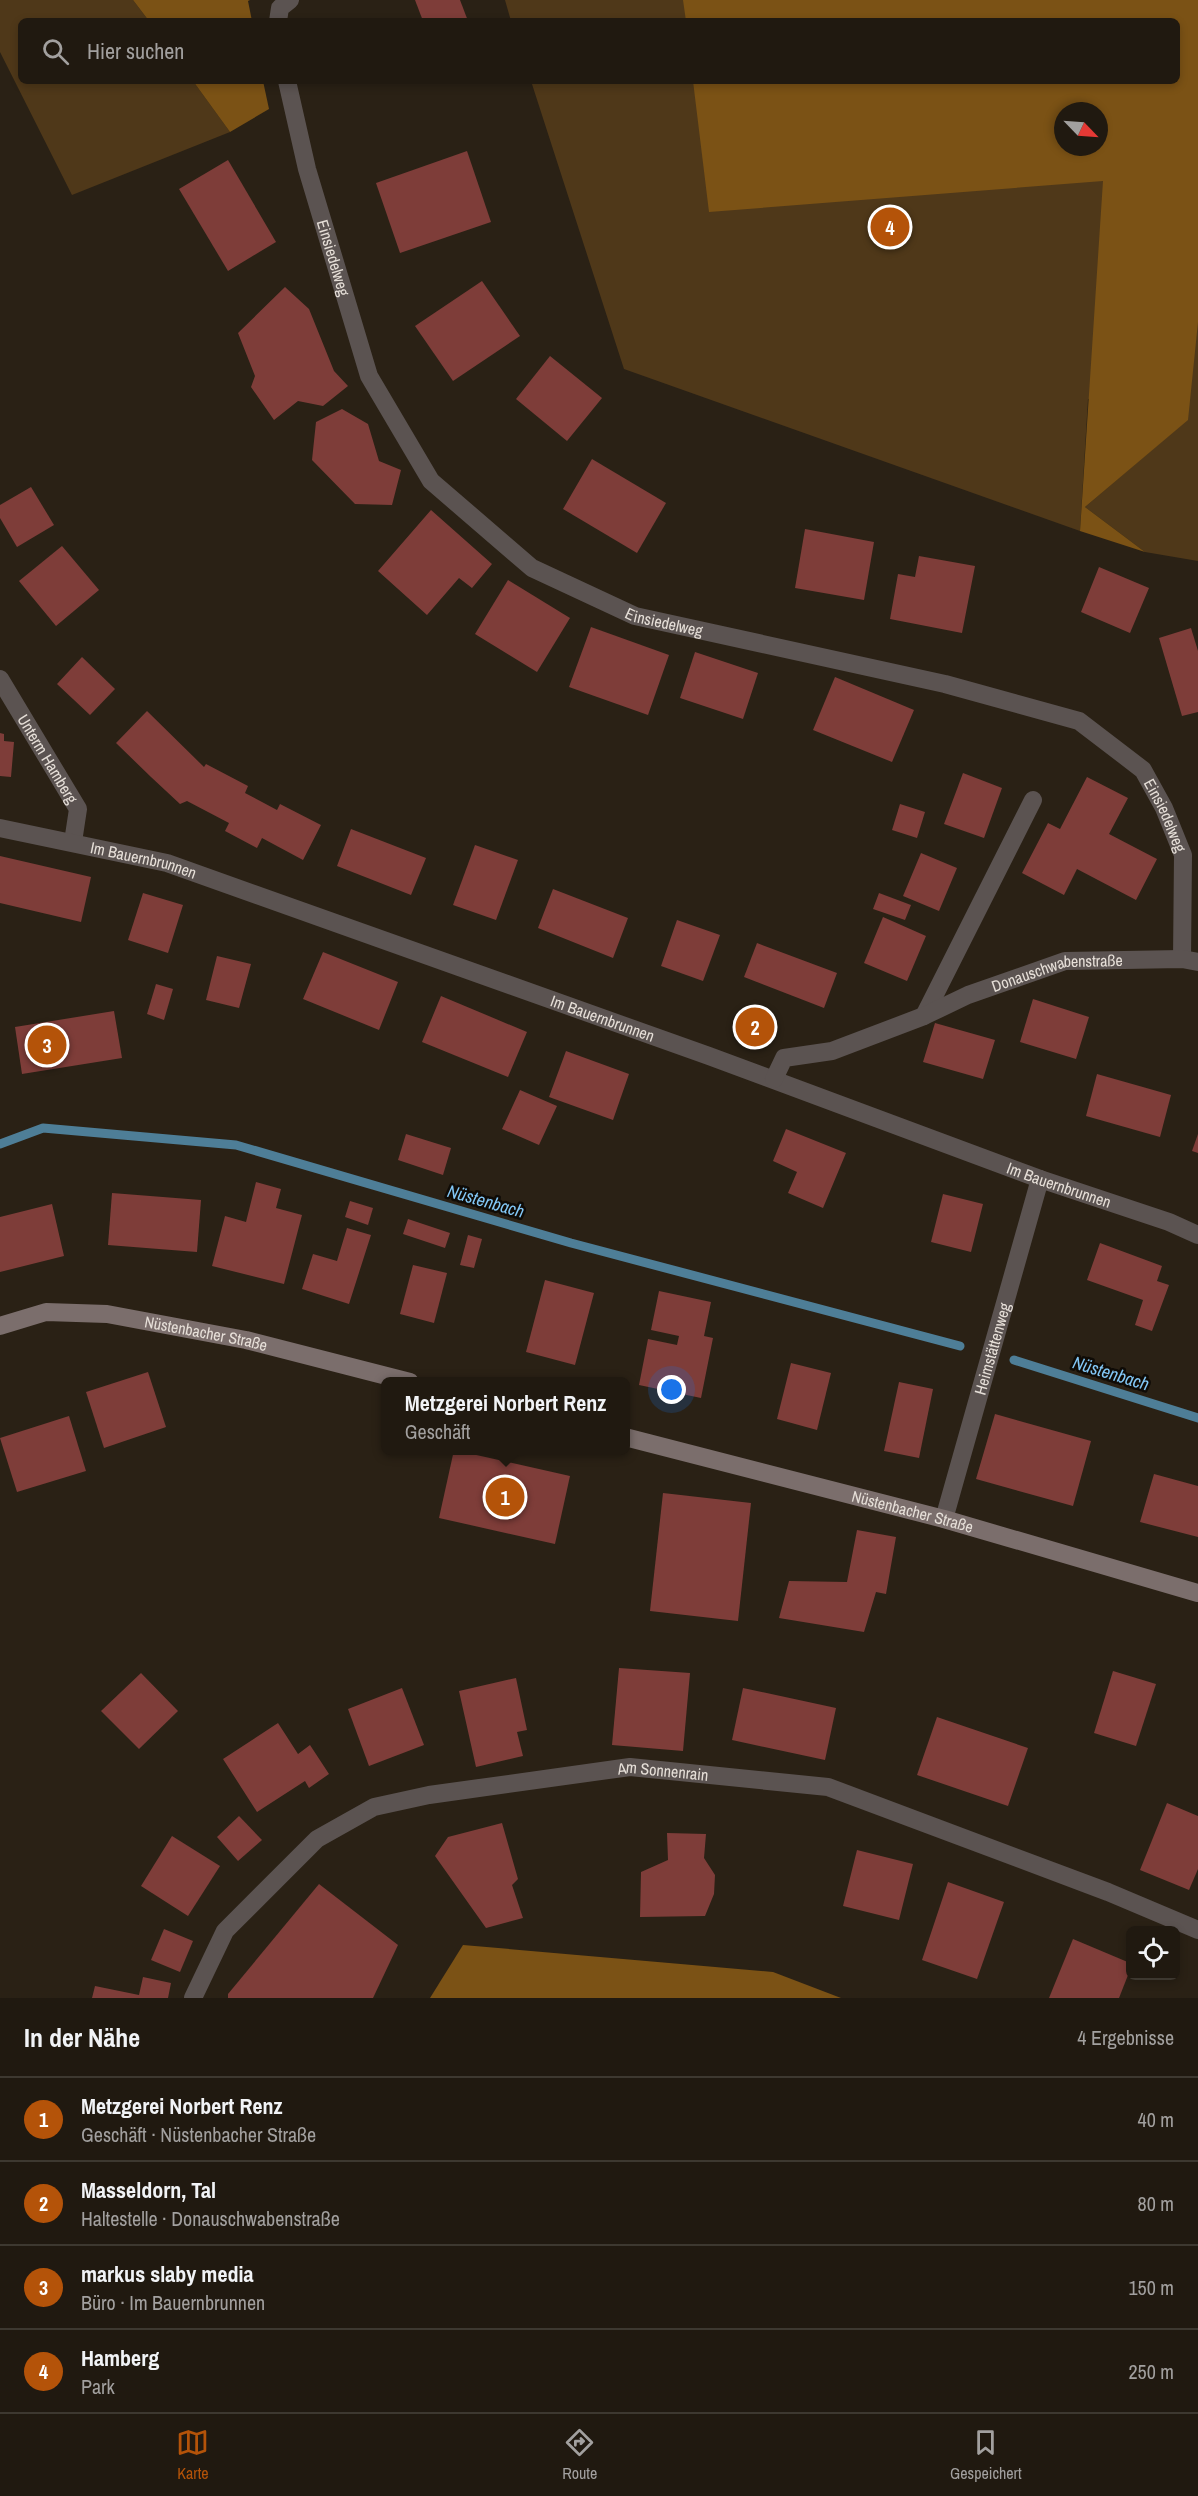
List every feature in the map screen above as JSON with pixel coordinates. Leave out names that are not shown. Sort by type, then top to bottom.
[{"type":"main road","name":"Nüstenbacher Straße","points":[[0,1326],[46,1312],[107,1314],[246,1340],[390,1377]]},
{"type":"main road","name":"Nüstenbacher Straße","points":[[630,1438],[944,1519],[1198,1593]]},
{"type":"street","points":[[278,18],[280,8],[290,0]]},
{"type":"street","name":"Einsiedelweg","points":[[288,84],[307,169],[369,376],[431,481],[532,568],[635,616],[945,684],[1079,721],[1143,770],[1164,808],[1183,855],[1190,961]]},
{"type":"street","name":"Unterm Hamberg","points":[[0,679],[78,809],[73,842]]},
{"type":"street","points":[[924,1016],[1033,800]]},
{"type":"street","name":"Im Bauernbrunnen","points":[[0,828],[167,863],[774,1079],[1040,1179],[1169,1221],[1198,1234]]},
{"type":"street","name":"Donauschwabenstraße","points":[[774,1079],[784,1058],[832,1051],[924,1016],[968,995],[1065,961],[1190,961]]},
{"type":"street","name":"Heimstättenweg","points":[[944,1519],[1040,1179]]},
{"type":"street","name":"Am Sonnenrain","points":[[193,1998],[225,1931],[317,1839],[374,1807],[429,1795],[630,1767],[828,1787],[1108,1893],[1198,1930]]},
{"type":"shaded area","points":[[0,0],[133,0],[147,18],[18,18],[18,84],[195,84],[230,132],[72,195],[0,52]]},
{"type":"shaded area","points":[[133,0],[250,0],[248,1],[251,18],[147,18]]},
{"type":"shaded area","points":[[505,0],[1198,0],[1198,561],[1145,552],[1085,507],[1187,420],[1189,396],[1088,399],[1080,531],[624,369],[532,84],[1180,84],[1180,18],[510,18]]},
{"type":"shaded area","points":[[683,0],[1198,0],[1198,322],[1188,420],[1085,507],[1145,552],[1080,531],[1103,181],[709,212],[693,84],[1180,84],[1180,18],[686,18]]},
{"type":"shaded area","points":[[195,84],[264,84],[269,109],[230,132]]},
{"type":"shaded area","points":[[463,1945],[773,1972],[841,1998],[430,1998]]},
{"type":"building","points":[[415,0],[460,0],[467,18],[422,18]]},
{"type":"building","points":[[467,151],[491,222],[400,253],[376,183]]},
{"type":"building","points":[[228,160],[276,242],[228,271],[179,189]]},
{"type":"building","points":[[482,281],[520,336],[453,381],[415,326]]},
{"type":"building","points":[[285,287],[309,309],[334,371],[348,386],[323,406],[298,401],[274,420],[251,387],[255,376],[238,333]]},
{"type":"building","points":[[550,356],[602,398],[567,441],[516,399]]},
{"type":"building","points":[[342,409],[368,424],[379,461],[401,470],[392,505],[355,504],[312,460],[316,422]]},
{"type":"building","points":[[592,459],[666,503],[637,553],[563,509]]},
{"type":"building","points":[[31,487],[54,525],[17,547],[0,518],[0,505]]},
{"type":"building","points":[[431,510],[492,564],[472,588],[459,578],[427,615],[378,571]]},
{"type":"building","points":[[805,529],[874,542],[864,600],[795,588]]},
{"type":"building","points":[[62,546],[99,590],[56,626],[19,581]]},
{"type":"building","points":[[919,556],[975,566],[962,633],[890,619],[898,574],[915,577]]},
{"type":"building","points":[[1099,567],[1149,588],[1130,633],[1081,612]]},
{"type":"building","points":[[508,580],[570,618],[537,672],[475,634]]},
{"type":"building","points":[[591,627],[669,655],[648,715],[569,687]]},
{"type":"building","points":[[1191,628],[1198,651],[1198,712],[1182,716],[1159,638]]},
{"type":"building","points":[[695,652],[758,673],[743,719],[680,698]]},
{"type":"building","points":[[82,657],[115,689],[90,715],[57,684]]},
{"type":"building","points":[[835,677],[914,710],[892,762],[813,730]]},
{"type":"building","points":[[147,711],[204,767],[206,764],[248,786],[245,793],[277,810],[280,804],[321,825],[303,860],[262,838],[257,848],[225,831],[229,823],[187,801],[180,804],[151,777],[116,743]]},
{"type":"building","points":[[0,733],[4,734],[4,741],[14,742],[11,777],[0,776]]},
{"type":"building","points":[[963,773],[1002,788],[984,838],[944,824]]},
{"type":"building","points":[[1087,777],[1128,798],[1109,834],[1157,859],[1136,900],[1077,869],[1064,895],[1022,873],[1048,823],[1060,829]]},
{"type":"building","points":[[900,804],[925,812],[917,838],[892,830]]},
{"type":"building","points":[[351,829],[426,858],[411,895],[337,866]]},
{"type":"building","points":[[475,845],[518,860],[496,920],[453,905]]},
{"type":"building","points":[[921,853],[957,868],[939,911],[903,896]]},
{"type":"building","points":[[0,856],[91,877],[81,922],[0,903]]},
{"type":"building","points":[[553,889],[628,918],[613,958],[538,928]]},
{"type":"building","points":[[143,893],[183,905],[168,953],[128,940]]},
{"type":"building","points":[[879,893],[911,905],[905,920],[873,909]]},
{"type":"building","points":[[883,917],[926,936],[907,981],[864,963]]},
{"type":"building","points":[[677,920],[720,935],[703,981],[661,966]]},
{"type":"building","points":[[757,943],[837,973],[824,1008],[744,977]]},
{"type":"building","points":[[323,952],[398,982],[379,1030],[303,999]]},
{"type":"building","points":[[217,956],[251,964],[239,1008],[206,1000]]},
{"type":"building","points":[[156,984],[173,989],[164,1020],[147,1014]]},
{"type":"building","points":[[441,996],[527,1032],[508,1077],[422,1042]]},
{"type":"building","points":[[1033,999],[1089,1017],[1076,1059],[1020,1042]]},
{"type":"building","points":[[114,1011],[122,1058],[22,1074],[15,1027]]},
{"type":"building","points":[[935,1023],[995,1040],[983,1079],[923,1062]]},
{"type":"building","points":[[566,1051],[629,1074],[613,1120],[549,1097]]},
{"type":"building","points":[[1097,1074],[1171,1095],[1160,1137],[1086,1116]]},
{"type":"building","points":[[520,1090],[557,1106],[539,1145],[502,1129]]},
{"type":"building","points":[[786,1129],[846,1153],[823,1208],[788,1193],[797,1172],[773,1161]]},
{"type":"building","points":[[406,1134],[451,1148],[443,1175],[398,1160]]},
{"type":"building","points":[[1198,1134],[1198,1153],[1192,1151]]},
{"type":"building","points":[[256,1182],[281,1189],[276,1208],[302,1215],[284,1284],[212,1266],[225,1216],[246,1222]]},
{"type":"building","points":[[112,1193],[201,1200],[197,1252],[108,1245]]},
{"type":"building","points":[[943,1194],[983,1204],[971,1252],[931,1242]]},
{"type":"building","points":[[350,1201],[373,1208],[368,1225],[345,1217]]},
{"type":"building","points":[[52,1204],[64,1256],[0,1272],[0,1217]]},
{"type":"building","points":[[408,1219],[450,1233],[445,1248],[403,1234]]},
{"type":"building","points":[[347,1228],[371,1235],[349,1304],[302,1289],[313,1254],[337,1261]]},
{"type":"building","points":[[468,1235],[482,1239],[474,1268],[460,1265]]},
{"type":"building","points":[[1100,1243],[1162,1266],[1157,1281],[1169,1285],[1152,1331],[1135,1325],[1143,1300],[1087,1280]]},
{"type":"building","points":[[413,1265],[447,1273],[434,1323],[400,1314]]},
{"type":"building","points":[[545,1280],[594,1293],[575,1365],[526,1352]]},
{"type":"building","points":[[659,1291],[711,1302],[704,1336],[713,1338],[701,1398],[639,1385],[648,1339],[677,1345],[679,1336],[651,1330]]},
{"type":"building","points":[[791,1363],[831,1373],[817,1430],[777,1419]]},
{"type":"building","points":[[148,1372],[166,1427],[104,1448],[86,1392]]},
{"type":"building","points":[[899,1382],[933,1389],[919,1458],[884,1451]]},
{"type":"building","points":[[995,1414],[1091,1441],[1073,1506],[976,1479]]},
{"type":"building","points":[[69,1416],[86,1471],[17,1492],[0,1438]]},
{"type":"building","points":[[453,1455],[476,1455],[570,1476],[555,1544],[439,1518]]},
{"type":"building","points":[[1154,1474],[1198,1486],[1198,1537],[1140,1522]]},
{"type":"building","points":[[663,1493],[751,1503],[738,1621],[650,1611]]},
{"type":"building","points":[[857,1530],[896,1537],[886,1594],[876,1592],[864,1632],[779,1618],[789,1581],[847,1582]]},
{"type":"building","points":[[619,1668],[690,1673],[683,1751],[612,1745]]},
{"type":"building","points":[[1113,1671],[1156,1684],[1136,1746],[1094,1733]]},
{"type":"building","points":[[141,1673],[178,1711],[139,1749],[101,1711]]},
{"type":"building","points":[[516,1678],[527,1730],[517,1732],[523,1756],[476,1767],[459,1691]]},
{"type":"building","points":[[402,1688],[424,1745],[369,1766],[348,1709]]},
{"type":"building","points":[[743,1688],[836,1708],[825,1760],[732,1740]]},
{"type":"building","points":[[937,1717],[1028,1748],[1008,1806],[917,1775]]},
{"type":"building","points":[[278,1723],[298,1754],[310,1745],[329,1774],[309,1788],[305,1781],[257,1812],[223,1759]]},
{"type":"building","points":[[1167,1803],[1198,1816],[1198,1869],[1189,1890],[1140,1870]]},
{"type":"building","points":[[239,1816],[262,1840],[238,1861],[217,1837]]},
{"type":"building","points":[[502,1823],[518,1879],[512,1885],[523,1918],[486,1928],[435,1856],[448,1837]]},
{"type":"building","points":[[667,1833],[706,1834],[704,1858],[715,1875],[714,1894],[705,1916],[640,1917],[641,1872],[668,1860]]},
{"type":"building","points":[[172,1836],[220,1866],[188,1916],[141,1886]]},
{"type":"building","points":[[857,1850],[913,1864],[899,1920],[843,1906]]},
{"type":"building","points":[[948,1882],[1004,1902],[977,1979],[922,1960]]},
{"type":"building","points":[[319,1884],[398,1945],[373,1998],[228,1998],[228,1994]]},
{"type":"building","points":[[164,1929],[193,1941],[180,1972],[151,1960]]},
{"type":"building","points":[[1073,1939],[1126,1961],[1126,1980],[1119,1998],[1049,1998]]},
{"type":"building","points":[[143,1977],[171,1983],[168,1998],[92,1998],[95,1986],[139,1995]]},
{"type":"waterway","name":"Nüstenbach","points":[[0,1144],[43,1128],[236,1145],[571,1243],[960,1346]]},
{"type":"waterway","name":"Nüstenbach","points":[[1014,1360],[1198,1418]]},
{"type":"place","name":"Hamberg","points":[[890,227]]},
{"type":"place","name":"Masseldorn, Tal","points":[[755,1027]]},
{"type":"place","name":"markus slaby media","points":[[47,1045]]},
{"type":"place","name":"Metzgerei Norbert Renz","points":[[505,1497]]}]
